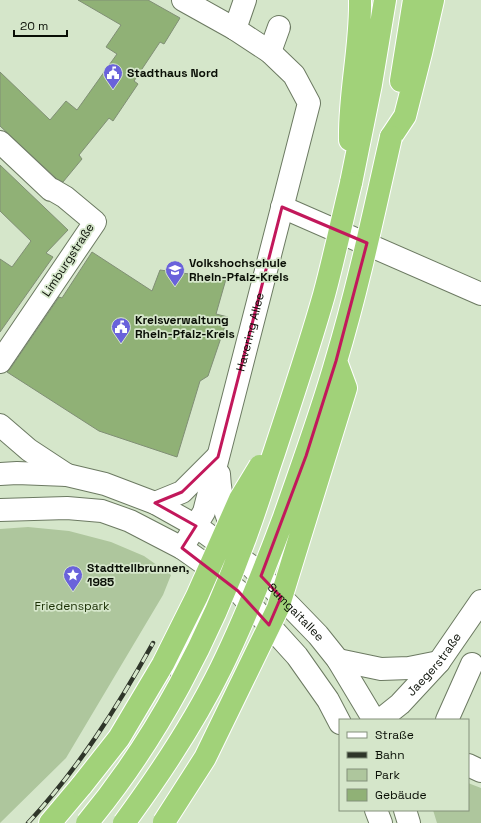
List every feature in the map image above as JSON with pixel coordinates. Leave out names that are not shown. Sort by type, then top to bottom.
[{"type":"highway","points":[[351,183],[349,117],[356,61],[360,0]]},
{"type":"highway","points":[[88,823],[148,740],[169,703],[199,647],[224,591],[247,533],[324,296],[351,183],[371,84],[385,0]]},
{"type":"highway","points":[[124,823],[167,762],[190,725],[221,669],[247,612],[306,456],[336,361],[359,275],[398,105],[414,0]]},
{"type":"highway","points":[[391,137],[405,116],[421,53],[432,0]]},
{"type":"highway","points":[[163,823],[205,758],[278,608],[346,388],[336,361]]},
{"type":"highway","points":[[50,823],[119,738],[163,664],[198,596],[240,499],[279,437]]},
{"type":"street","points":[[183,0],[235,29],[270,52],[279,26]]},
{"type":"street","points":[[235,29],[245,0]]},
{"type":"street","name":"Havering Allee","points":[[182,548],[204,512],[309,103],[294,75],[270,52]]},
{"type":"street","name":"Limburgstraße","points":[[0,142],[51,190],[65,197],[95,222],[0,362]]},
{"type":"street","points":[[282,207],[481,294]]},
{"type":"street","points":[[0,425],[29,450],[67,475]]},
{"type":"street","points":[[155,503],[182,492],[218,457]]},
{"type":"street","name":"Havering Allee","points":[[218,457],[220,492],[225,513],[252,567]]},
{"type":"street","points":[[0,474],[17,473],[67,475]]},
{"type":"street","name":"Sumgaitallee","points":[[67,475],[105,484],[155,503],[196,526],[252,567],[318,635],[338,660],[373,719]]},
{"type":"street","points":[[0,510],[67,508],[102,511],[130,520],[182,548],[238,591],[297,656],[328,700],[339,722]]},
{"type":"street","points":[[182,673],[201,595],[206,565]]},
{"type":"street","name":"Jaegerstraße","points":[[381,719],[400,704],[439,662],[481,601]]},
{"type":"street","points":[[338,660],[381,669],[409,668],[439,662]]},
{"type":"street","points":[[447,719],[472,664]]},
{"type":"street","points":[[469,765],[481,771]]},
{"type":"street","points":[[376,811],[381,823]]},
{"type":"street","points":[[405,811],[410,823]]},
{"type":"highlighted area","points":[[282,207],[367,243],[336,361],[306,456],[261,576],[281,597],[269,625],[238,591],[182,548],[196,526],[155,503],[182,492],[218,457]]},
{"type":"green space","name":"Friedenspark","points":[[28,527],[69,531],[111,542],[144,556],[171,575],[163,595],[66,758],[0,823],[0,529]]},
{"type":"green space","points":[[469,783],[481,788],[481,823],[437,823],[433,811],[469,811]]},
{"type":"building","name":"Stadthaus Nord","points":[[78,0],[148,0],[180,18],[164,44],[160,42],[134,81],[138,84],[113,121],[109,118],[79,155],[82,159],[63,182],[57,179],[0,126],[0,72],[50,120],[66,101],[77,110],[117,54],[106,47],[121,25]]},
{"type":"building","points":[[0,165],[68,230],[46,253],[53,257],[0,332],[0,259],[12,267],[31,241],[0,211]]},
{"type":"building","name":"Kreisverwaltung Rhein-Pfalz-Kreis","points":[[92,252],[152,291],[160,270],[226,279],[216,314],[228,317],[208,376],[200,381],[177,457],[99,431],[7,372],[59,297],[62,298]]},
{"type":"railway","points":[[28,823],[64,781],[96,737],[153,643]]},
{"type":"place","name":"Stadthaus Nord","points":[[113,90]]},
{"type":"place","name":"Volkshochschule Rhein-Pfalz-Kreis","points":[[175,287]]},
{"type":"place","name":"Kreisverwaltung Rhein-Pfalz-Kreis","points":[[121,344]]},
{"type":"place","name":"Stadtteilbrunnen, 1985","points":[[73,592]]}]
